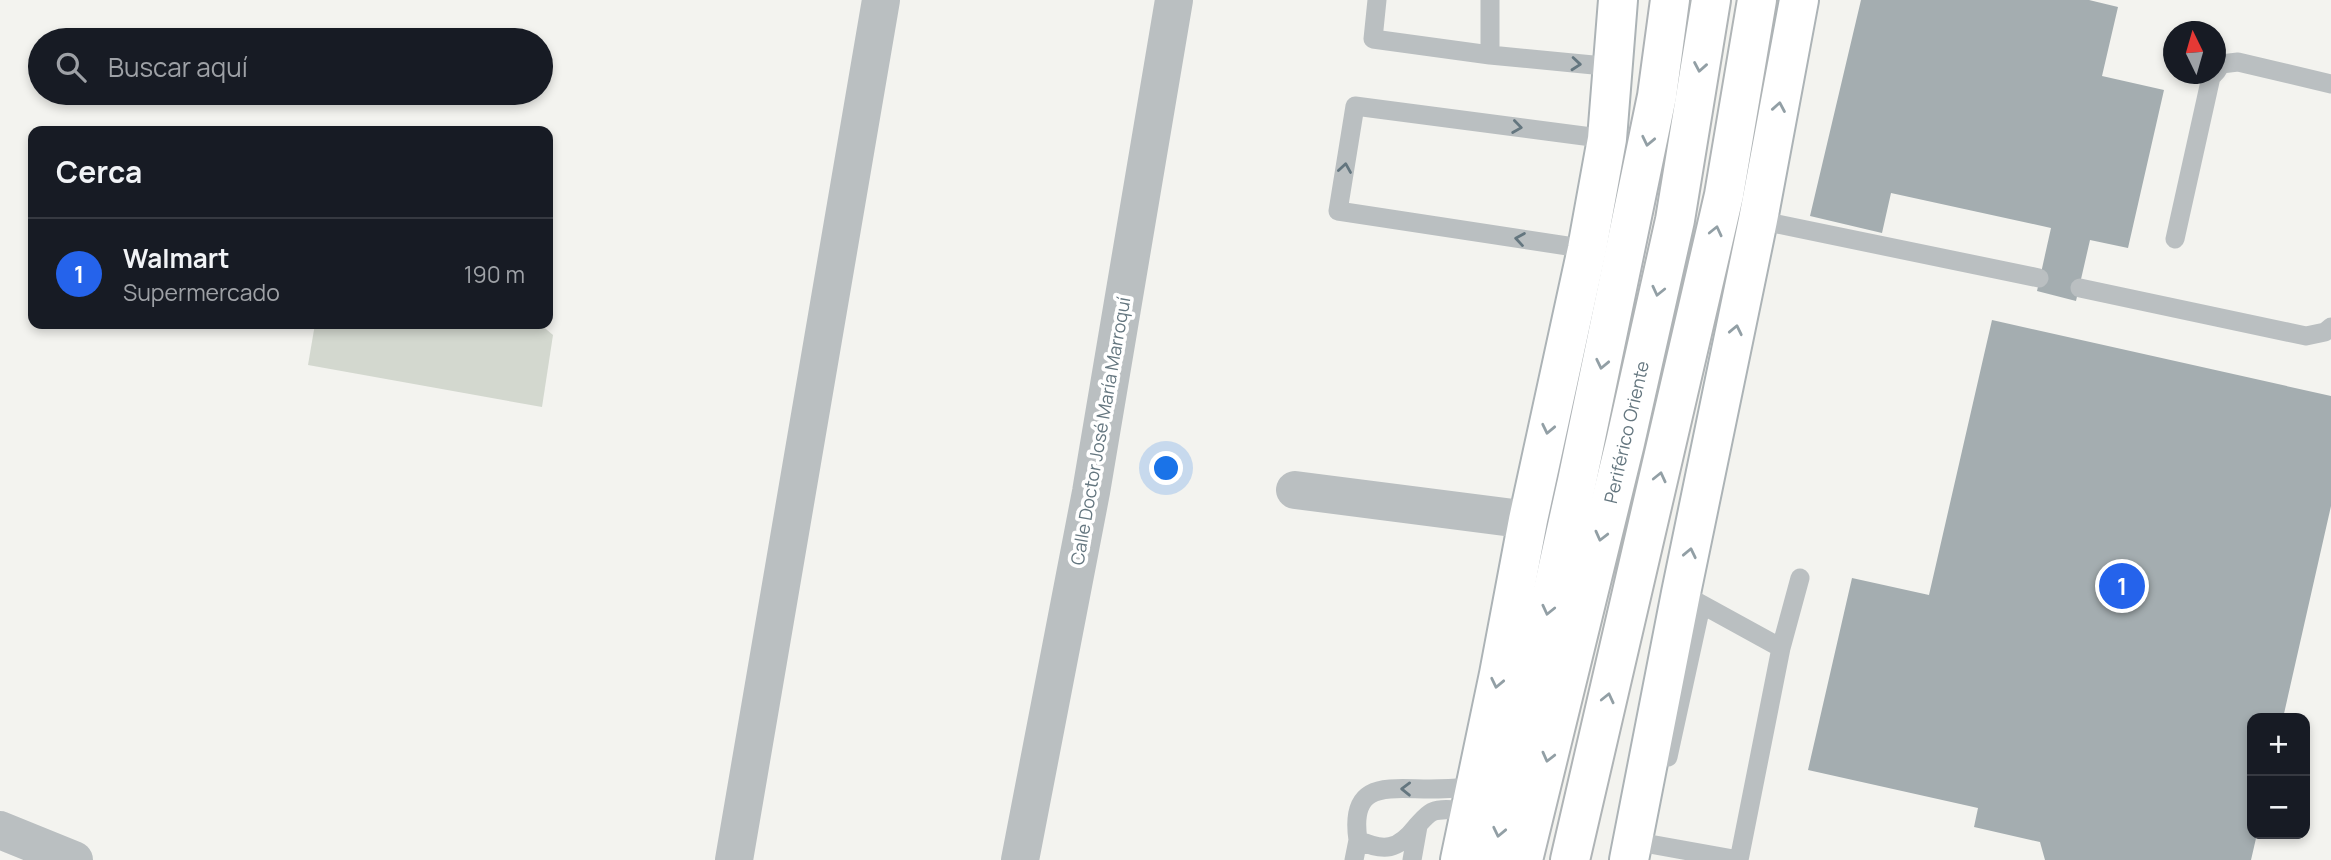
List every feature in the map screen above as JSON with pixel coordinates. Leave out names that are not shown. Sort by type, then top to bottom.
[{"type":"main road","points":[[1460,860],[1528,520],[1587,249],[1607,139],[1618,0]]},
{"type":"main road","points":[[1493,860],[1577,481],[1657,96],[1670,0]]},
{"type":"main road","name":"Periférico Oriente","points":[[1523,860],[1625,443],[1675,220],[1711,0]]},
{"type":"main road","points":[[1570,860],[1724,195],[1757,0]]},
{"type":"main road","points":[[1636,848],[1691,599],[1799,0]]},
{"type":"street","points":[[734,860],[881,0]]},
{"type":"street","name":"Calle Doctor José María Marroquí","points":[[1020,860],[1091,492],[1174,0]]},
{"type":"street","points":[[1295,489],[1528,520]]},
{"type":"street","points":[[0,830],[74,860]]},
{"type":"lane","points":[[1377,0],[1373,39],[1490,55],[1614,67]]},
{"type":"lane","points":[[1490,0],[1490,55]]},
{"type":"lane","points":[[2226,63],[2238,62],[2331,84]]},
{"type":"lane","points":[[2175,239],[2210,84]]},
{"type":"lane","points":[[1587,249],[1338,211],[1355,106],[1607,139]]},
{"type":"lane","points":[[1758,220],[2039,278]]},
{"type":"lane","points":[[2080,288],[2306,336],[2325,332],[2331,327]]},
{"type":"lane","points":[[1636,848],[1739,860],[1782,648],[1800,578]]},
{"type":"lane","points":[[1691,599],[1782,648]]},
{"type":"lane","points":[[1354,860],[1359,839],[1356,825],[1359,807],[1366,796],[1384,788],[1435,789],[1473,800]]},
{"type":"lane","points":[[1359,839],[1376,848],[1396,846],[1409,837],[1429,813],[1473,800]]},
{"type":"lane","points":[[1412,860],[1418,825]]},
{"type":"shaded area","points":[[314,329],[546,329],[553,335],[542,407],[308,365]]},
{"type":"building","points":[[1861,0],[2089,0],[2118,7],[2102,76],[2164,90],[2128,248],[2090,240],[2076,301],[2037,291],[2051,228],[1891,193],[1882,233],[1810,216]]},
{"type":"building","points":[[1992,320],[2331,396],[2331,506],[2284,713],[2247,713],[2247,839],[2256,839],[2251,860],[2045,860],[2040,842],[1974,827],[1978,808],[1808,770],[1852,578],[1929,595]]},
{"type":"place","name":"Walmart","points":[[2122,586]]}]
